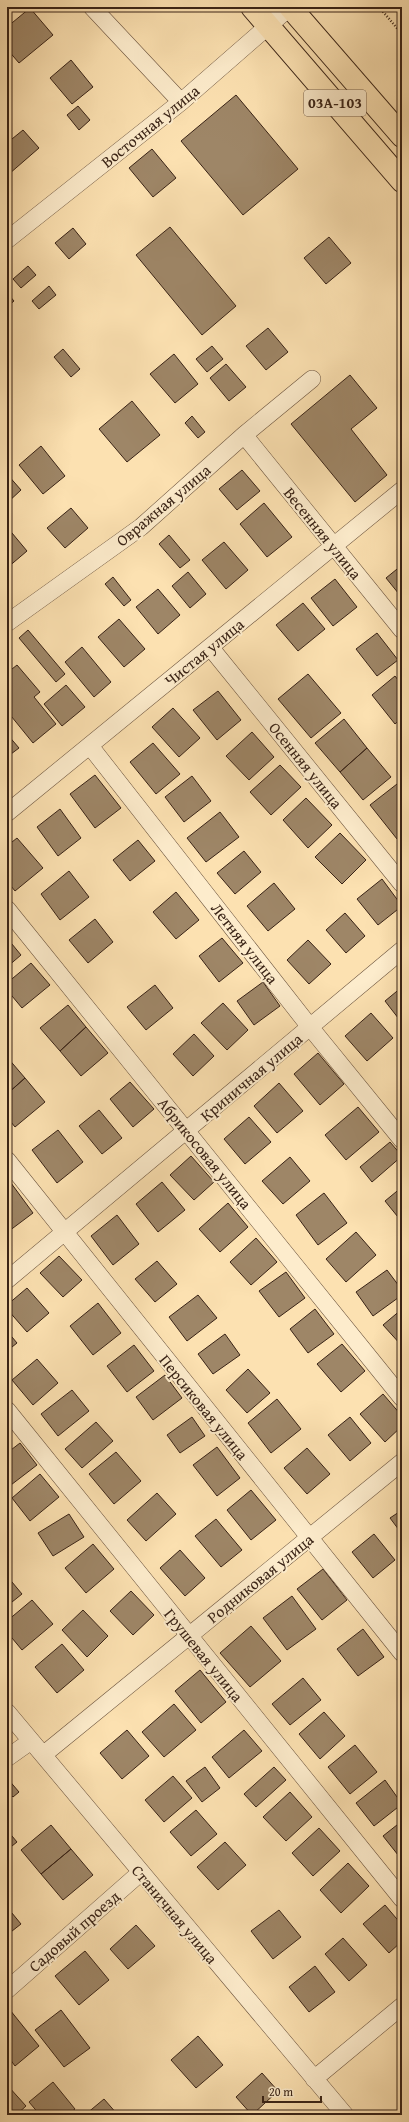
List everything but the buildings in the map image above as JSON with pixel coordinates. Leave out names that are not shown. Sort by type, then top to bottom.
[{"type":"main road","name":"03А-103","points":[[252,7],[402,181]]},
{"type":"main road","name":"03А-103","points":[[290,7],[402,136]]},
{"type":"street","points":[[92,7],[181,102]]},
{"type":"street","name":"Восточная улица","points":[[7,240],[181,102],[290,7]]},
{"type":"street","name":"Овражная улица","points":[[7,623],[141,527],[244,435],[312,379]]},
{"type":"street","name":"Весенняя улица","points":[[244,435],[402,630]]},
{"type":"street","name":"Чистая улица","points":[[7,813],[402,490]]},
{"type":"street","name":"Осенняя улица","points":[[210,647],[402,884]]},
{"type":"street","name":"Летняя улица","points":[[90,746],[310,1027],[402,1140]]},
{"type":"street","name":"Абрикосовая улица","points":[[7,909],[402,1398]]},
{"type":"street","name":"Криничная улица","points":[[7,1280],[402,950]]},
{"type":"street","name":"Персиковая улица","points":[[7,1160],[402,1653]]},
{"type":"street","name":"Грушевая улица","points":[[7,1410],[188,1636],[402,1899]]},
{"type":"street","name":"Родниковая улица","points":[[43,1755],[402,1462]]},
{"type":"street","name":"Станичная улица","points":[[7,1712],[140,1873],[345,2115]]},
{"type":"street","points":[[7,1758],[31,1741]]},
{"type":"street","name":"Садовый проезд","points":[[7,1990],[140,1873]]},
{"type":"street","points":[[314,2079],[402,2006]]},
{"type":"path","points":[[379,7],[402,34]]}]
